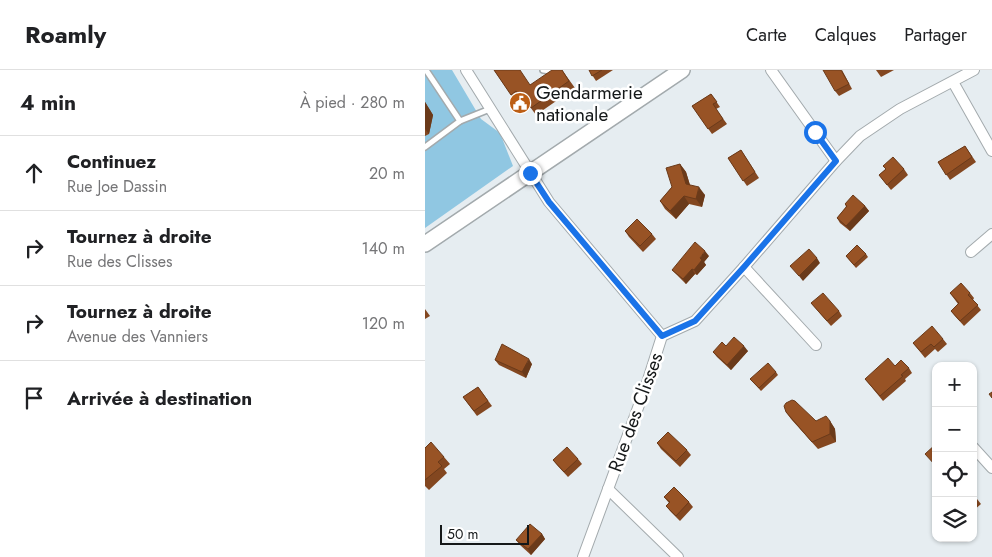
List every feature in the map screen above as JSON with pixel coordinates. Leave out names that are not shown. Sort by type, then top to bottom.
[{"type":"main road","points":[[425,244],[682,70]]},
{"type":"street","points":[[466,70],[549,202],[662,336]]},
{"type":"street","points":[[771,70],[836,161]]},
{"type":"street","name":"Rue des Clisses","points":[[679,557],[608,489],[646,386],[662,336],[695,321],[860,136],[900,109],[974,70]]},
{"type":"street","points":[[953,82],[992,151]]},
{"type":"street","points":[[971,252],[992,234]]},
{"type":"street","points":[[744,267],[816,345]]},
{"type":"street","points":[[977,451],[992,468]]},
{"type":"street","points":[[583,557],[608,489]]},
{"type":"lane","points":[[426,70],[460,121]]},
{"type":"lane","points":[[543,70],[551,72]]},
{"type":"lane","points":[[425,147],[460,121],[490,109]]},
{"type":"shaded area","points":[[425,70],[452,70],[481,119],[500,133],[513,166],[425,228]]},
{"type":"building","points":[[494,70],[520,70],[530,85],[552,70],[562,70],[569,81],[531,108],[520,92],[518,94],[516,91],[511,95]]},
{"type":"building","points":[[589,70],[602,70],[592,76]]},
{"type":"building","points":[[823,70],[841,70],[849,84],[835,91]]},
{"type":"building","points":[[711,94],[717,102],[713,104],[723,119],[708,129],[692,106]]},
{"type":"building","points":[[965,146],[972,157],[946,175],[938,162]]},
{"type":"building","points":[[741,150],[755,172],[743,181],[728,158]]},
{"type":"building","points":[[893,157],[904,169],[887,185],[879,175],[886,169],[883,166]]},
{"type":"building","points":[[680,164],[686,184],[699,187],[696,199],[684,196],[670,211],[660,201],[672,187],[666,168]]},
{"type":"building","points":[[853,195],[865,206],[846,226],[837,218]]},
{"type":"building","points":[[637,219],[652,234],[640,246],[625,231]]},
{"type":"building","points":[[695,242],[705,251],[700,258],[702,260],[683,279],[672,270]]},
{"type":"building","points":[[857,245],[866,254],[854,265],[846,256]]},
{"type":"building","points":[[809,249],[817,258],[799,276],[790,266]]},
{"type":"building","points":[[961,283],[970,293],[968,295],[978,305],[960,321],[951,311],[959,303],[950,293]]},
{"type":"building","points":[[823,293],[839,311],[827,321],[811,303]]},
{"type":"building","points":[[932,326],[943,339],[934,347],[931,344],[921,352],[913,343]]},
{"type":"building","points":[[734,337],[744,346],[727,365],[713,352],[722,342],[726,346]]},
{"type":"building","points":[[502,344],[529,359],[522,372],[495,360]]},
{"type":"building","points":[[888,358],[895,366],[901,360],[909,368],[901,375],[903,376],[880,396],[865,379]]},
{"type":"building","points":[[768,363],[776,372],[759,388],[750,379]]},
{"type":"building","points":[[478,387],[488,401],[474,411],[463,397]]},
{"type":"building","points":[[792,400],[816,421],[826,416],[830,421],[830,434],[812,442],[786,412],[784,406]]},
{"type":"building","points":[[668,432],[687,450],[676,461],[657,443]]},
{"type":"building","points":[[431,442],[444,457],[438,462],[442,466],[425,480],[425,448]]},
{"type":"building","points":[[567,447],[578,459],[564,472],[553,460]]},
{"type":"building","points":[[932,448],[932,462],[925,454]]},
{"type":"building","points":[[674,487],[689,502],[676,516],[666,506],[670,502],[664,497]]},
{"type":"building","points":[[530,524],[542,534],[528,549],[516,540]]},
{"type":"place","name":"Gendarmerie nationale","points":[[520,103]]},
{"type":"route","points":[[530,173],[549,202],[662,336],[695,321],[836,161],[815,132]]}]
